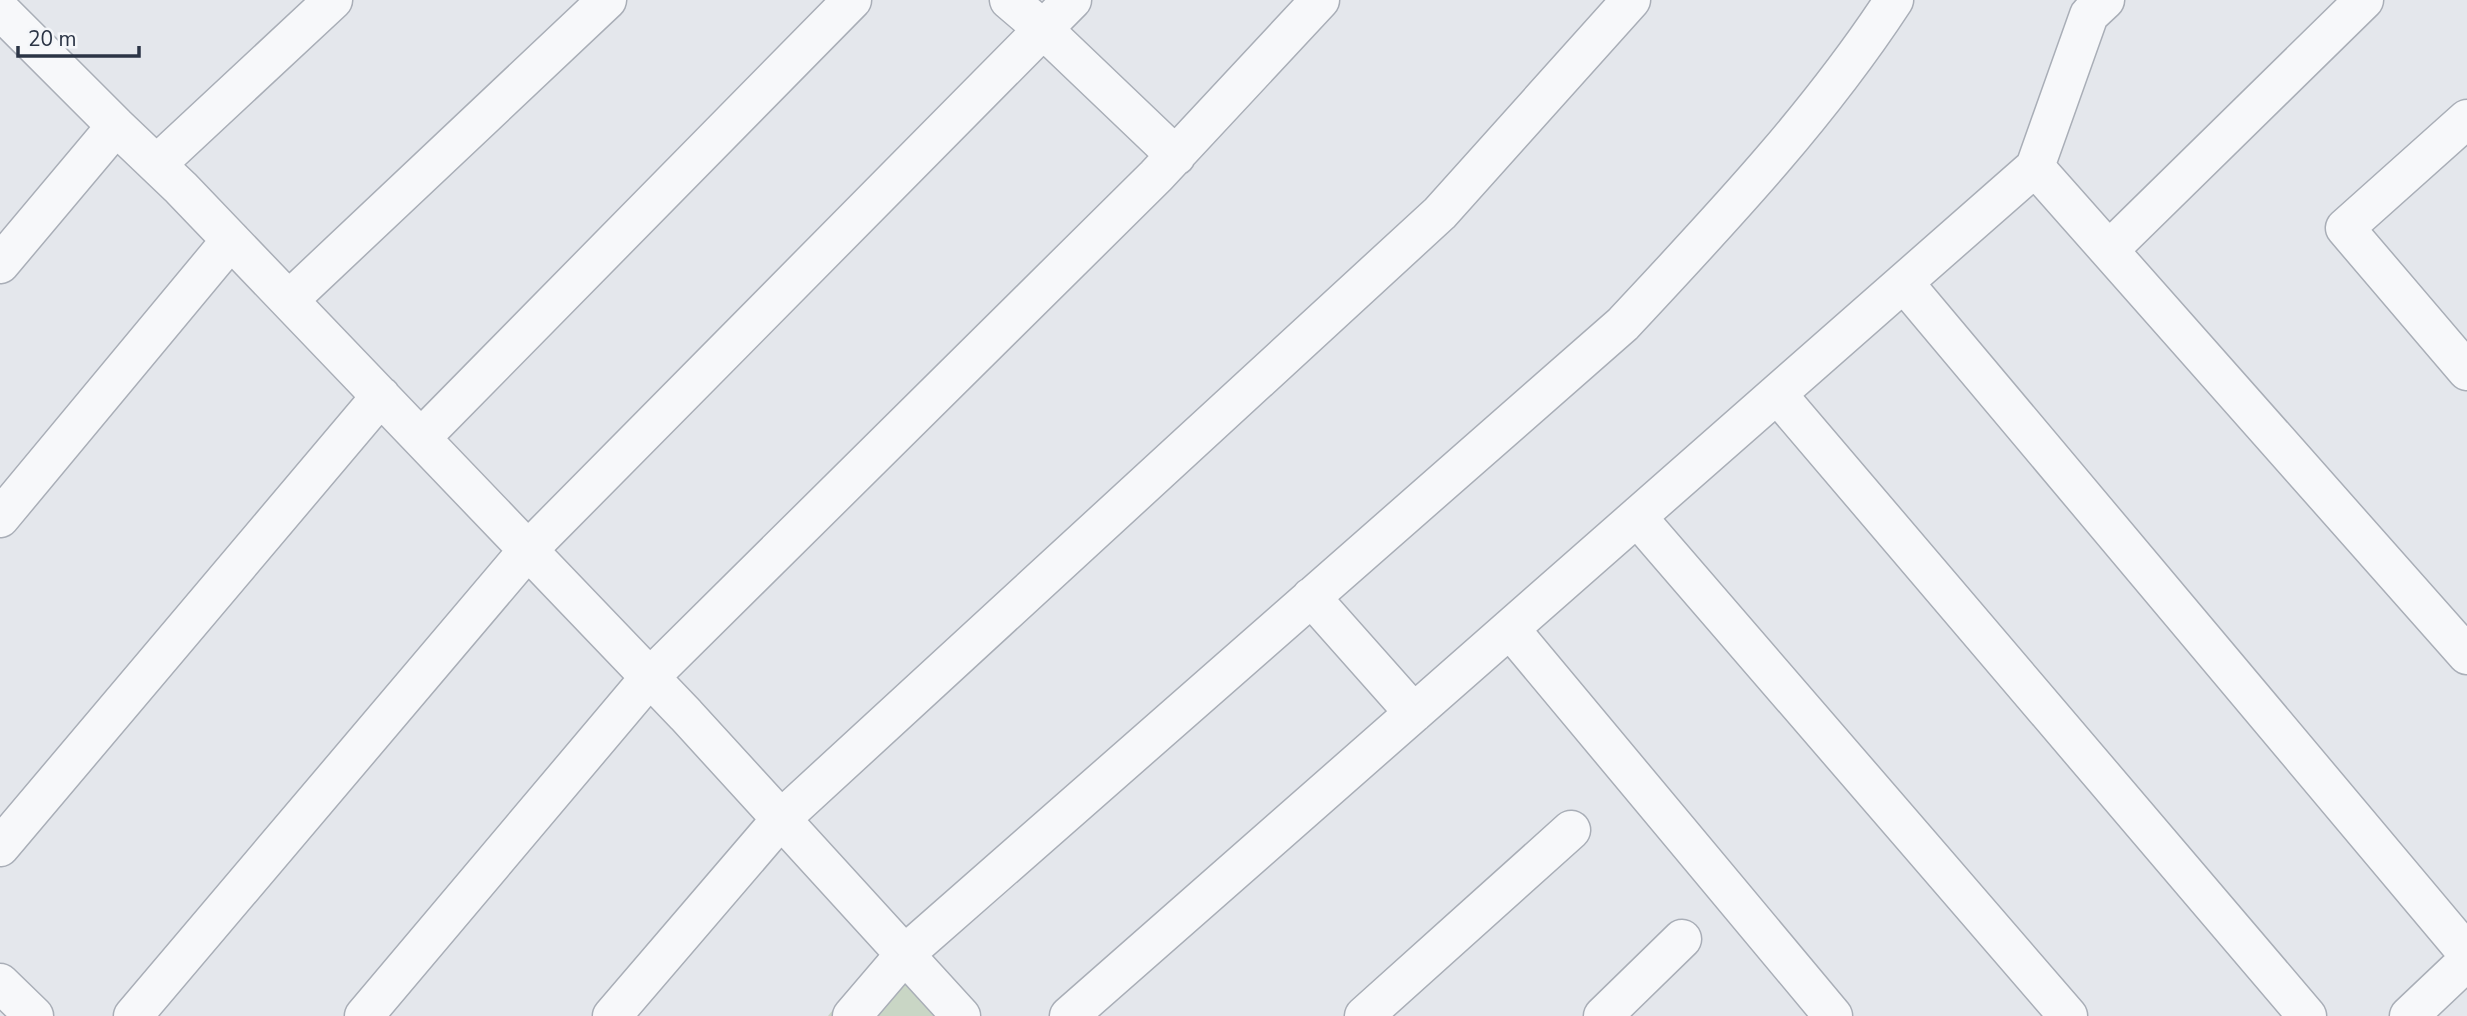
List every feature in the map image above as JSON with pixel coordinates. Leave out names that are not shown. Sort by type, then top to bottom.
[{"type":"street","points":[[157,164],[333,0]]},
{"type":"street","points":[[289,300],[607,0]]},
{"type":"street","points":[[421,439],[852,0]]},
{"type":"street","points":[[1009,0],[1176,156]]},
{"type":"street","points":[[133,1016],[528,550],[1072,0]]},
{"type":"street","points":[[364,1016],[650,677],[1176,156],[1320,0]]},
{"type":"street","points":[[612,1016],[781,819],[1440,213],[1630,0]]},
{"type":"street","points":[[852,1016],[905,954],[1623,324],[1728,212],[1859,53],[1894,0]]},
{"type":"street","points":[[1069,1016],[2035,167],[2089,15],[2105,0]]},
{"type":"street","points":[[2109,250],[2364,0]]},
{"type":"street","points":[[0,10],[116,127],[157,164],[650,677],[961,1016]]},
{"type":"street","points":[[2467,118],[2345,229],[2467,371]]},
{"type":"street","points":[[0,264],[116,127]]},
{"type":"street","points":[[2035,167],[2467,654]]},
{"type":"street","points":[[0,518],[231,240]]},
{"type":"street","points":[[1904,283],[2467,953]]},
{"type":"street","points":[[1777,394],[2307,1016]]},
{"type":"street","points":[[0,848],[381,396]]},
{"type":"street","points":[[1637,517],[2068,1016]]},
{"type":"street","points":[[1311,597],[1414,713]]},
{"type":"street","points":[[1510,629],[1833,1016]]},
{"type":"street","points":[[1364,1016],[1571,831]]},
{"type":"street","points":[[1603,1016],[1682,939]]},
{"type":"street","points":[[2409,1016],[2467,961]]},
{"type":"street","points":[[0,983],[34,1016]]},
{"type":"green space","points":[[891,939],[962,1016],[828,1016]]}]
